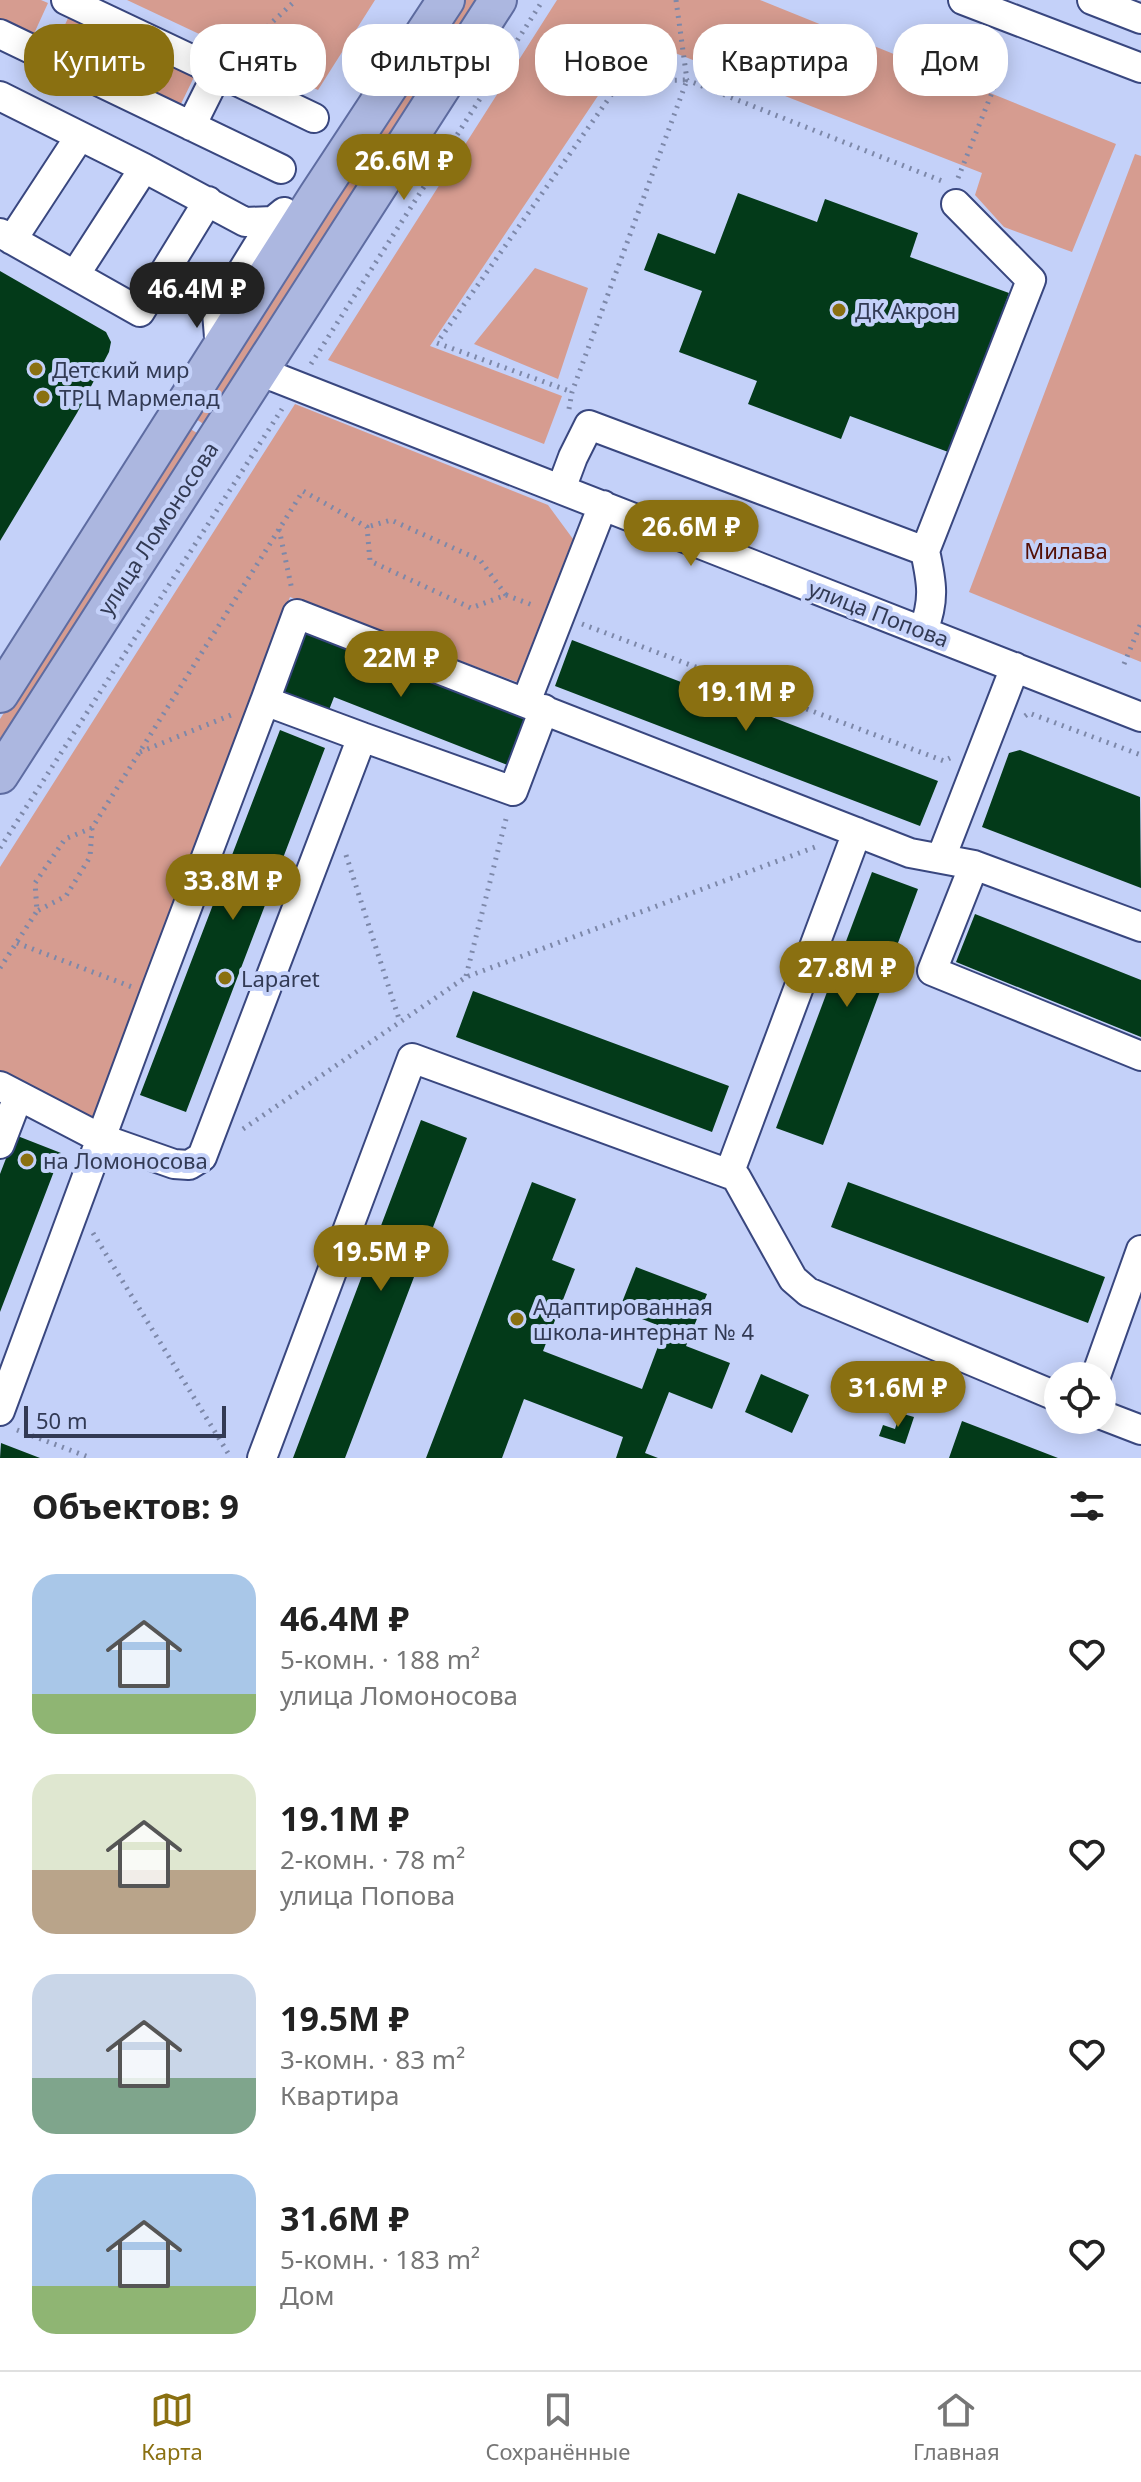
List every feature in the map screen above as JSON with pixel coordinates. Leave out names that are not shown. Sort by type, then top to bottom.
[{"type":"main road","name":"улица Ломоносова","points":[[0,694],[317,196],[446,0]]},
{"type":"main road","name":"улица Ломоносова","points":[[0,775],[498,0]]},
{"type":"street","points":[[66,0],[190,59]]},
{"type":"street","points":[[963,0],[1141,68]]},
{"type":"street","points":[[1092,0],[1141,19]]},
{"type":"street","points":[[0,34],[281,169]]},
{"type":"street","points":[[0,96],[245,222],[273,221]]},
{"type":"street","points":[[191,126],[206,96]]},
{"type":"street","points":[[268,96],[314,118]]},
{"type":"street","points":[[80,136],[6,236],[140,312],[208,201]]},
{"type":"street","points":[[75,275],[144,168]]},
{"type":"street","points":[[220,350],[217,312],[273,221],[278,214],[317,196]]},
{"type":"street","points":[[923,631],[930,613],[933,588],[925,551],[1031,280],[956,204]]},
{"type":"street","name":"улица Попова","points":[[259,371],[1141,717]]},
{"type":"street","points":[[561,489],[589,425],[925,551]]},
{"type":"street","points":[[265,701],[513,791],[560,615],[603,505]]},
{"type":"street","points":[[6,1420],[75,1205],[297,614],[910,853],[974,865],[1141,927]]},
{"type":"street","points":[[941,858],[1015,667]]},
{"type":"street","points":[[0,1144],[9,1091],[100,1138],[174,1164],[189,1165],[202,1157],[362,737]]},
{"type":"street","points":[[729,1174],[857,832]]},
{"type":"street","points":[[974,865],[932,971],[1141,1056]]},
{"type":"street","points":[[262,1458],[412,1058],[736,1177],[793,1279],[808,1292],[1044,1391]]},
{"type":"street","points":[[1101,1362],[1141,1250]]},
{"type":"street","points":[[1116,1420],[1141,1430]]},
{"type":"path","points":[[270,24],[296,0]]},
{"type":"path","points":[[303,375],[543,0]]},
{"type":"path","points":[[566,423],[572,392],[687,80],[676,0]]},
{"type":"path","points":[[572,392],[437,343],[621,81],[687,80],[955,186],[991,96]]},
{"type":"path","points":[[0,848],[288,400]]},
{"type":"path","points":[[0,968],[37,911],[66,896],[90,857],[92,828],[303,491],[367,527],[391,520],[480,560],[506,595],[944,761],[1029,713],[1141,755]]},
{"type":"path","points":[[367,527],[370,561],[471,608],[506,595]]},
{"type":"path","points":[[279,529],[297,614]]},
{"type":"path","points":[[1124,664],[1141,623]]},
{"type":"path","points":[[139,752],[265,701]]},
{"type":"path","points":[[466,977],[513,791]]},
{"type":"path","points":[[333,815],[400,1022]]},
{"type":"path","points":[[37,911],[35,883],[65,839],[92,828]]},
{"type":"path","points":[[242,1130],[466,977],[857,832]]},
{"type":"path","points":[[17,943],[153,995]]},
{"type":"path","points":[[75,1205],[231,1458]]},
{"type":"path","points":[[6,1420],[91,1458]]},
{"type":"green space","points":[[0,0],[41,0],[48,3],[38,24],[24,24],[24,34],[0,23]]},
{"type":"green space","points":[[127,0],[375,0],[360,24],[342,24],[342,52],[326,77],[326,24],[190,24],[190,30]]},
{"type":"green space","points":[[461,0],[481,0],[466,24],[446,24]]},
{"type":"green space","points":[[557,0],[760,0],[819,24],[693,24],[693,60],[677,54],[677,24],[542,24]]},
{"type":"green space","points":[[70,14],[90,24],[65,24]]},
{"type":"green space","points":[[535,35],[535,96],[598,96],[430,346],[562,396],[544,444],[328,360],[496,96],[519,96],[519,60]]},
{"type":"green space","points":[[877,47],[893,54],[893,96],[997,96],[1116,144],[1072,252],[1004,227],[975,195],[982,173],[785,96],[877,96]]},
{"type":"green space","points":[[174,65],[190,73],[190,85],[179,108],[154,96],[174,96]]},
{"type":"green space","points":[[399,96],[420,96],[208,427],[193,417]]},
{"type":"green space","name":"Милава","points":[[1135,154],[1141,156],[1141,662],[969,592]]},
{"type":"green space","points":[[535,268],[588,288],[558,379],[474,344]]},
{"type":"green space","points":[[295,404],[548,505],[573,539],[517,682],[290,597],[90,1124],[0,1075],[0,867]]},
{"type":"green space","points":[[187,427],[202,436],[0,751],[0,719]]},
{"type":"building","points":[[738,193],[817,222],[825,199],[918,233],[910,257],[1009,293],[951,453],[850,416],[841,439],[748,404],[757,381],[679,352],[702,291],[644,270],[658,233],[715,254]]},
{"type":"building","name":"ТРЦ Мармелад","points":[[0,271],[106,332],[111,342],[109,352],[77,413],[0,541]]},
{"type":"building","points":[[305,632],[528,720],[510,766],[334,697],[329,710],[281,691]]},
{"type":"building","points":[[572,640],[938,781],[920,826],[555,686]]},
{"type":"building","points":[[280,730],[325,748],[186,1112],[140,1095]]},
{"type":"building","points":[[1020,750],[1140,797],[1141,888],[982,827],[1009,753]]},
{"type":"building","points":[[872,872],[918,889],[823,1145],[776,1128]]},
{"type":"building","points":[[975,914],[1141,980],[1141,1037],[956,962]]},
{"type":"building","points":[[473,991],[729,1086],[712,1132],[456,1037]]},
{"type":"building","points":[[421,1120],[467,1138],[345,1458],[293,1458]]},
{"type":"building","points":[[15,1135],[61,1153],[0,1312],[0,1174]]},
{"type":"building","name":"Адаптированная школа-интернат № 4","points":[[532,1182],[576,1199],[552,1260],[575,1269],[543,1351],[642,1389],[665,1328],[619,1310],[636,1267],[707,1294],[686,1346],[730,1363],[712,1409],[669,1392],[645,1453],[658,1458],[616,1458],[623,1437],[524,1399],[502,1458],[426,1458]]},
{"type":"building","points":[[848,1182],[1105,1277],[1088,1323],[831,1227]]},
{"type":"building","points":[[761,1374],[809,1395],[792,1433],[745,1412]]},
{"type":"building","points":[[900,1413],[914,1417],[905,1444],[879,1436],[883,1425],[895,1429]]},
{"type":"building","points":[[962,1421],[1058,1458],[949,1458]]},
{"type":"building","points":[[1,1443],[40,1458],[0,1458]]},
{"type":"place","name":"ДК Акрон","points":[[839,310]]},
{"type":"place","name":"Детский мир","points":[[36,369]]},
{"type":"place","name":"ТРЦ Мармелад","points":[[43,397]]},
{"type":"place","name":"Laparet","points":[[225,978]]},
{"type":"place","name":"на Ломоносова","points":[[27,1160]]},
{"type":"place","name":"Адаптированная школа-интернат № 4","points":[[517,1319]]}]
